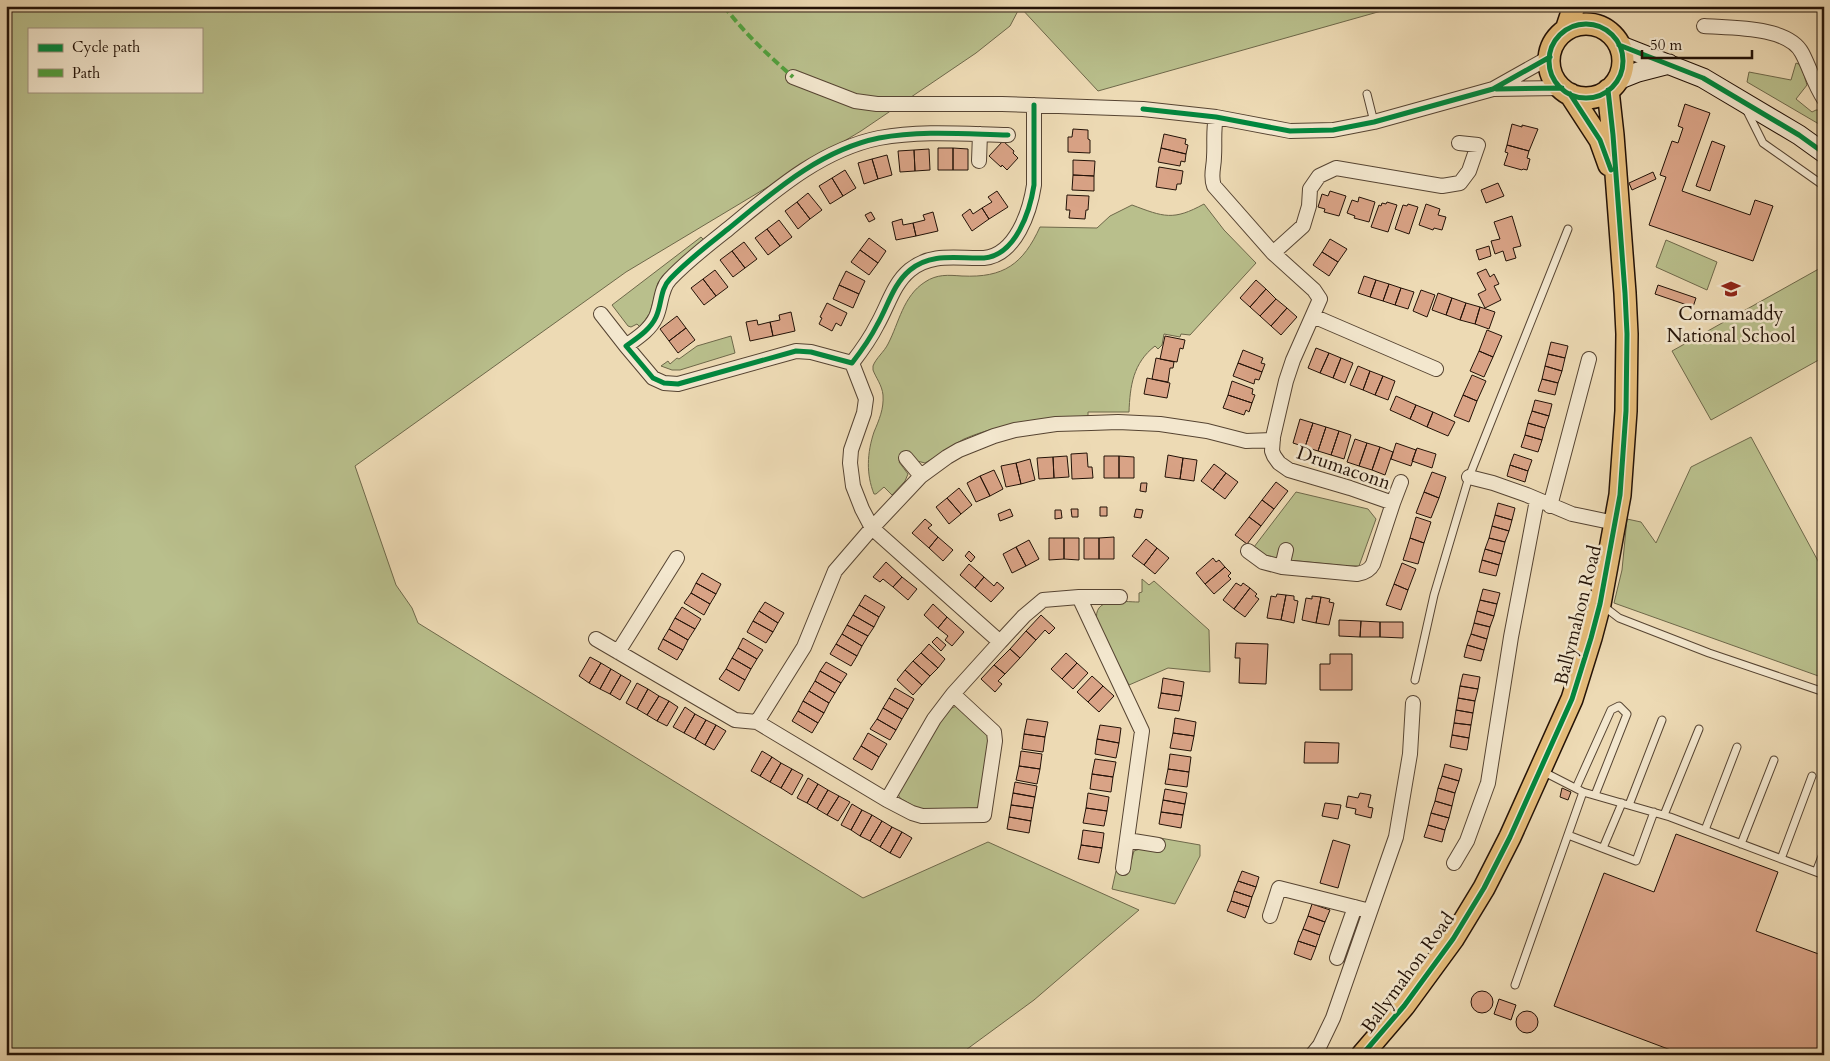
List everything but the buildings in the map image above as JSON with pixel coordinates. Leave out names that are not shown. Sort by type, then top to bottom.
[{"type":"main road","points":[[1566,30],[1574,6]]},
{"type":"main road","points":[[1613,85],[1622,68],[1623,56],[1614,36],[1606,30],[1596,16],[1586,24],[1576,25],[1566,30],[1558,37],[1552,46],[1550,57],[1550,69],[1555,79],[1566,91],[1590,97],[1599,95],[1613,85],[1638,72],[1669,64]]},
{"type":"main road","points":[[1619,45],[1703,78],[1824,153]]},
{"type":"main road","name":"Ballymahon Road","points":[[1371,1052],[1454,939],[1501,855],[1572,699],[1600,604],[1620,495],[1626,411],[1627,334],[1613,135],[1613,85]]},
{"type":"main road","name":"Ballymahon Road","points":[[1566,91],[1600,140],[1616,184]]},
{"type":"street","points":[[1704,26],[1770,33],[1795,45],[1801,51],[1824,98]]},
{"type":"street","points":[[793,77],[855,101],[876,104],[1034,105],[1143,109],[1216,117],[1290,131],[1333,130],[1374,122],[1493,89],[1550,57]]},
{"type":"street","points":[[1493,89],[1566,91]]},
{"type":"street","points":[[852,363],[867,343],[898,282],[910,269],[933,258],[990,256],[1004,249],[1016,236],[1030,208],[1034,185],[1034,105]]},
{"type":"street","name":"Drumaconn","points":[[1216,117],[1213,129],[1214,159],[1212,183],[1273,253],[1320,299],[1290,367],[1273,440],[1272,451],[1274,456],[1279,463],[1289,470],[1393,503]]},
{"type":"street","points":[[626,346],[653,323],[659,310],[664,288],[681,268],[753,208],[820,160],[858,144],[900,135],[925,133],[1008,134]]},
{"type":"street","points":[[979,161],[980,134]]},
{"type":"street","points":[[1273,253],[1303,226],[1309,206],[1310,189],[1319,176],[1336,168],[1442,186],[1460,183],[1469,171],[1478,145],[1459,143]]},
{"type":"street","points":[[601,314],[653,378],[671,384],[697,379],[796,351],[810,352],[852,363]]},
{"type":"street","points":[[1313,316],[1436,369]]},
{"type":"street","points":[[1550,506],[1589,359]]},
{"type":"street","points":[[852,363],[864,393],[866,405],[852,450],[850,474],[857,500],[872,528],[1000,642]]},
{"type":"street","name":"Drumaconn","points":[[758,722],[804,647],[836,571],[872,528],[921,476],[947,457],[972,444],[1015,430],[1056,424],[1138,422],[1207,431],[1246,441],[1273,440]]},
{"type":"street","points":[[906,458],[921,476]]},
{"type":"street","points":[[1469,477],[1492,483],[1572,514],[1615,523]]},
{"type":"street","name":"Drumaconn","points":[[1248,551],[1263,562],[1282,567],[1350,574],[1362,573],[1373,564],[1401,482]]},
{"type":"street","points":[[1454,863],[1467,841],[1488,783],[1511,637],[1536,500]]},
{"type":"street","points":[[1282,567],[1286,550]]},
{"type":"street","points":[[618,652],[677,558]]},
{"type":"street","points":[[1079,596],[1142,731],[1123,868]]},
{"type":"street","points":[[887,800],[934,719],[953,694],[1024,616],[1043,600],[1079,596],[1120,597]]},
{"type":"street","points":[[596,639],[735,720],[758,722],[887,800],[912,813],[922,816],[984,821],[995,740],[994,732],[953,694]]},
{"type":"street","points":[[1312,1055],[1320,1045],[1329,1027],[1396,837],[1410,754],[1414,704]]},
{"type":"street","points":[[1127,840],[1158,845]]},
{"type":"street","points":[[1270,916],[1279,888],[1370,911]]},
{"type":"street","points":[[1337,958],[1354,907]]},
{"type":"lane","points":[[1367,94],[1374,122]]},
{"type":"lane","points":[[1742,102],[1763,143],[1824,186]]},
{"type":"lane","points":[[1415,680],[1434,595],[1469,477],[1568,229]]},
{"type":"lane","points":[[1600,604],[1619,618],[1709,653],[1824,692]]},
{"type":"lane","points":[[1514,985],[1568,835],[1579,790],[1611,710],[1620,706],[1627,714],[1595,795]]},
{"type":"lane","points":[[1603,848],[1626,804],[1662,720]]},
{"type":"lane","points":[[1664,815],[1698,729]]},
{"type":"lane","points":[[1705,830],[1737,747]]},
{"type":"lane","points":[[1741,844],[1774,760]]},
{"type":"lane","points":[[1540,770],[1579,790],[1664,815],[1824,875]]},
{"type":"lane","points":[[1781,859],[1812,776]]},
{"type":"lane","points":[[1568,835],[1636,861],[1654,812]]},
{"type":"lane","points":[[1816,872],[1824,851]]},
{"type":"green space","points":[[6,6],[1399,6],[1098,91],[1020,7],[1010,26],[976,53],[861,131],[626,272],[355,466],[396,585],[412,608],[418,623],[863,898],[988,842],[1139,910],[1034,1000],[959,1055],[6,1055]]},
{"type":"green space","points":[[1796,63],[1801,65],[1807,85],[1796,99],[1812,112],[1824,110],[1824,127],[1747,82],[1749,72],[1791,80]]},
{"type":"green space","points":[[1204,204],[1224,230],[1256,263],[1190,335],[1181,334],[1180,337],[1164,334],[1162,345],[1158,349],[1155,346],[1137,367],[1130,393],[1129,412],[1088,412],[1088,416],[1009,425],[964,439],[925,463],[917,461],[910,453],[899,462],[908,474],[905,481],[892,495],[884,487],[874,494],[870,479],[869,456],[874,432],[881,414],[883,395],[873,366],[888,344],[902,310],[911,295],[918,288],[929,279],[938,276],[977,276],[1001,271],[1010,266],[1027,251],[1040,227],[1097,228],[1110,216],[1132,205],[1152,212],[1176,215]]},
{"type":"green space","points":[[701,237],[704,240],[664,275],[658,283],[650,313],[640,327],[637,324],[631,327],[628,326],[612,305]]},
{"type":"green space","points":[[1666,240],[1717,262],[1707,290],[1656,267]]},
{"type":"green space","points":[[1824,266],[1824,357],[1711,420],[1672,351]]},
{"type":"green space","points":[[731,336],[735,353],[680,370],[672,370],[661,366],[668,361],[670,364],[677,358],[679,359],[697,346]]},
{"type":"green space","points":[[1751,437],[1824,572],[1824,678],[1614,603],[1622,570],[1627,519],[1641,522],[1656,543],[1691,467]]},
{"type":"green space","points":[[1296,492],[1368,509],[1376,519],[1359,566],[1268,558],[1254,547]]},
{"type":"green space","points":[[1142,579],[1149,585],[1154,581],[1209,630],[1210,672],[1168,668],[1129,685],[1097,622],[1097,614],[1099,608],[1110,602],[1139,602],[1139,593],[1142,592]]},
{"type":"green space","points":[[957,706],[987,732],[989,740],[979,806],[976,808],[920,810],[900,798],[898,794],[942,718],[949,709]]},
{"type":"green space","points":[[1160,838],[1200,845],[1200,856],[1175,904],[1112,889],[1116,871],[1128,873],[1134,851],[1140,849],[1158,851]]},
{"type":"marked path","points":[[724,6],[757,43],[793,77]]},
{"type":"cycle path","points":[[1586,24],[1600,27],[1612,35],[1620,47],[1623,61],[1620,75],[1612,87],[1600,95],[1586,98],[1572,95],[1560,87],[1552,75],[1549,61],[1552,47],[1560,35],[1572,27],[1586,24]]},
{"type":"cycle path","points":[[1619,45],[1703,78],[1799,135],[1824,153]]},
{"type":"cycle path","points":[[1143,109],[1216,117],[1290,131],[1333,130],[1374,122],[1493,89],[1550,57]]},
{"type":"cycle path","points":[[1496,89],[1562,88]]},
{"type":"cycle path","points":[[1362,1055],[1404,1006],[1453,939],[1484,888],[1510,837],[1572,699],[1600,604],[1620,495],[1626,411],[1627,334],[1625,293],[1608,90]]},
{"type":"cycle path","points":[[1570,94],[1600,140],[1611,170]]},
{"type":"cycle path","points":[[1008,135],[944,133],[911,134],[879,138],[857,144],[817,162],[762,201],[677,272],[664,287],[658,312],[653,322],[643,333],[626,346],[653,378],[664,383],[678,384],[796,351],[811,352],[852,363],[872,335],[899,282],[910,270],[918,264],[936,259],[955,257],[984,258],[995,255],[1005,249],[1013,240],[1025,219],[1034,185],[1034,105]]},
{"type":"place","name":"Cornamaddy National School","points":[[1731,289]]}]
